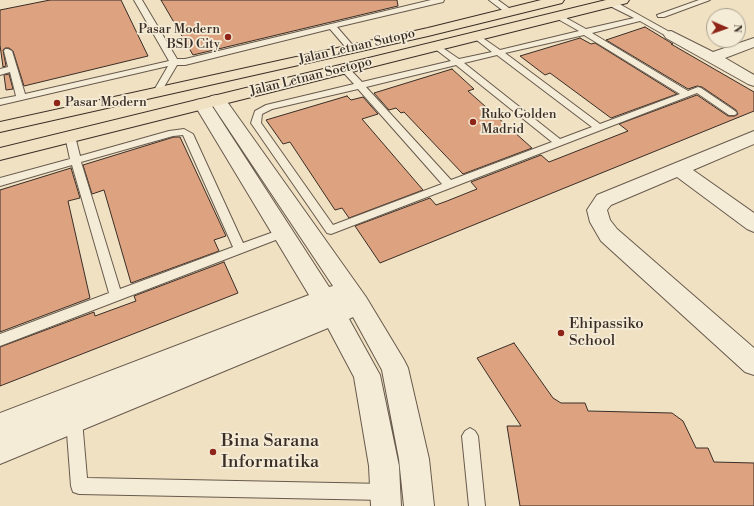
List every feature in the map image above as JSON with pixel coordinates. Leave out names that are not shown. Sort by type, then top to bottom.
[{"type":"main road","name":"Jalan Letnan Sutopo","points":[[157,92],[352,49],[557,0]]},
{"type":"main road","name":"Jalan Letnan Soetopo","points":[[0,154],[616,1]]},
{"type":"main road","points":[[0,127],[157,92]]},
{"type":"street","points":[[671,35],[754,81]]},
{"type":"street","points":[[712,58],[754,42]]},
{"type":"street","points":[[210,102],[282,233],[329,307],[367,375],[384,466],[386,499]]},
{"type":"street","points":[[210,102],[353,297],[395,368],[414,459],[419,506]]},
{"type":"street","points":[[754,137],[604,200],[598,210],[600,222],[609,235],[754,364]]},
{"type":"street","points":[[679,169],[754,224]]},
{"type":"street","points":[[0,450],[74,420],[353,297]]},
{"type":"street","points":[[0,427],[329,307]]},
{"type":"lane","points":[[138,0],[174,62]]},
{"type":"lane","points":[[0,102],[174,62],[193,61],[440,0]]},
{"type":"lane","points":[[493,0],[509,11]]},
{"type":"lane","points":[[688,0],[696,3]]},
{"type":"lane","points":[[661,15],[706,0]]},
{"type":"lane","points":[[616,1],[640,18],[671,35]]},
{"type":"lane","points":[[559,16],[687,94]]},
{"type":"lane","points":[[640,18],[269,106],[258,113],[256,123],[331,230],[698,90],[732,113]]},
{"type":"lane","points":[[332,27],[352,49]]},
{"type":"lane","points":[[477,36],[598,128]]},
{"type":"lane","points":[[437,46],[559,143]]},
{"type":"lane","points":[[8,51],[12,70],[21,97]]},
{"type":"lane","points":[[157,92],[174,62]]},
{"type":"lane","points":[[344,68],[449,185]]},
{"type":"lane","points":[[0,72],[12,70]]},
{"type":"lane","points":[[0,182],[172,133],[180,132],[188,134],[240,250]]},
{"type":"lane","points":[[70,136],[75,160],[116,296]]},
{"type":"lane","points":[[0,340],[282,233]]},
{"type":"lane","points":[[74,420],[79,486],[386,499]]},
{"type":"lane","points":[[470,436],[477,506]]},
{"type":"building","points":[[50,0],[121,0],[148,56],[24,86],[13,51],[9,48],[5,48],[3,50],[6,66],[3,67],[0,45],[0,10]]},
{"type":"building","name":"Pasar Modern BSD City","points":[[161,0],[397,0],[398,6],[193,55]]},
{"type":"building","points":[[645,27],[673,44],[671,44],[754,92],[754,111],[380,263],[355,226],[430,198],[436,205],[447,201],[477,189],[471,182],[541,155],[549,162],[628,131],[619,124],[697,95],[728,116],[735,116],[738,114],[736,110],[702,87],[697,86],[688,89],[606,40]]},
{"type":"building","points":[[580,38],[591,44],[595,43],[677,94],[611,118],[550,73],[545,75],[520,56]]},
{"type":"building","points":[[452,69],[474,89],[468,91],[532,148],[463,174],[404,112],[401,113],[396,108],[389,110],[374,93]]},
{"type":"building","points":[[9,74],[13,89],[6,90],[4,75]]},
{"type":"building","points":[[347,96],[351,100],[363,97],[378,114],[362,119],[423,190],[349,218],[342,208],[335,210],[290,142],[283,144],[266,120]]},
{"type":"building","points":[[174,137],[180,137],[226,236],[214,240],[219,251],[131,283],[104,190],[92,194],[83,165]]},
{"type":"building","points":[[71,168],[80,198],[68,201],[90,298],[0,332],[0,190]]},
{"type":"building","points":[[224,262],[238,293],[0,386],[0,347],[94,312],[95,316],[136,301],[134,296]]},
{"type":"building","points":[[514,343],[553,398],[561,403],[585,403],[588,411],[672,413],[683,421],[696,448],[708,448],[714,462],[754,463],[754,506],[520,506],[507,426],[521,426],[477,358]]},
{"type":"place","name":"Pasar Modern BSD City","points":[[228,37]]},
{"type":"place","name":"Pasar Modern","points":[[57,103]]},
{"type":"place","name":"Ruko Golden Madrid","points":[[473,122]]},
{"type":"place","name":"Ehipassiko School","points":[[561,333]]},
{"type":"place","name":"Bina Sarana Informatika","points":[[213,452]]}]
